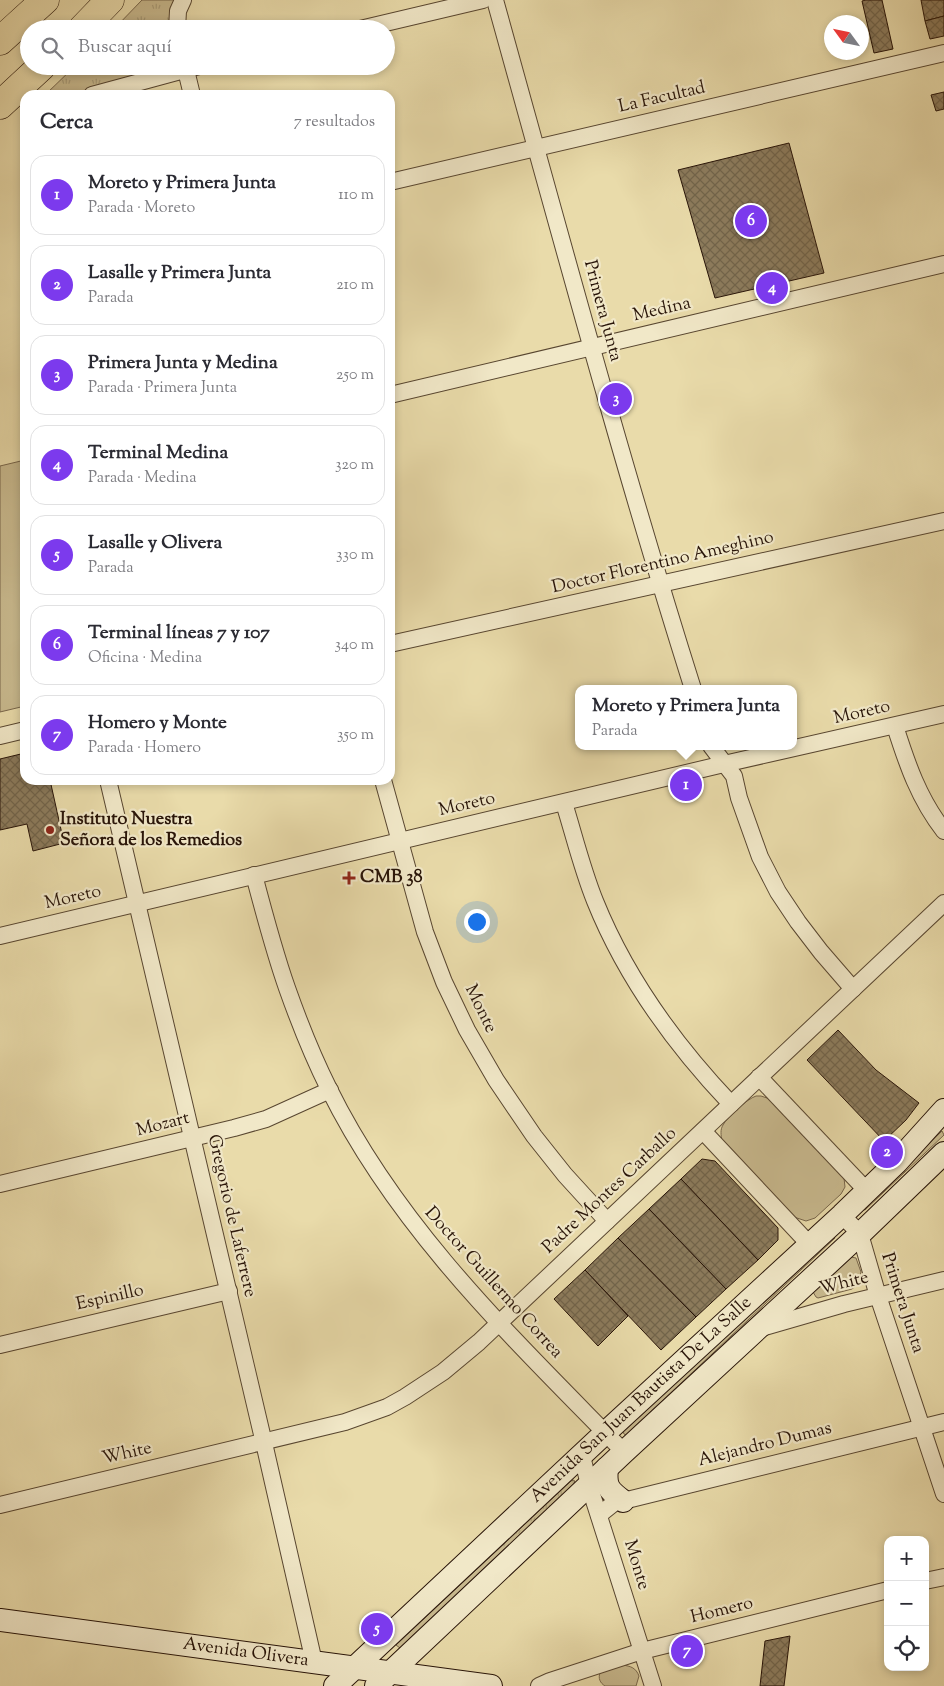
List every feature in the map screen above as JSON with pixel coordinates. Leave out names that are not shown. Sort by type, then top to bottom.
[{"type":"highway","points":[[23,20],[45,0]]},
{"type":"highway","points":[[91,20],[110,0]]},
{"type":"highway","points":[[0,41],[20,23]]},
{"type":"highway","points":[[0,105],[32,75]]},
{"type":"street","points":[[395,21],[482,0]]},
{"type":"street","name":"Primera Junta","points":[[495,0],[590,346],[692,685]]},
{"type":"street","points":[[177,20],[182,2]]},
{"type":"street","name":"La Facultad","points":[[395,181],[944,53]]},
{"type":"street","points":[[110,90],[162,75]]},
{"type":"street","points":[[191,75],[192,90]]},
{"type":"street","name":"Medina","points":[[395,393],[944,264]]},
{"type":"street","name":"Doctor Florentino Ameghino","points":[[395,643],[944,521]]},
{"type":"street","name":"Moreto","points":[[797,748],[944,714]]},
{"type":"street","points":[[895,726],[905,759],[918,790],[933,817],[944,831]]},
{"type":"street","points":[[0,736],[20,731]]},
{"type":"street","points":[[714,750],[734,776],[749,828],[760,857],[778,892],[821,952],[853,989]]},
{"type":"street","name":"Moreto","points":[[0,936],[787,750]]},
{"type":"street","name":"Gregorio de Laferrere","points":[[109,785],[314,1662]]},
{"type":"street","name":"Monte","points":[[384,785],[425,932],[444,982],[467,1030],[496,1080],[534,1136],[565,1175],[607,1221]]},
{"type":"street","points":[[564,803],[589,885],[624,964],[666,1029],[700,1072],[731,1104]]},
{"type":"street","name":"Doctor Guillermo Correa","points":[[254,875],[287,988],[330,1090],[363,1149],[408,1217],[443,1261],[498,1323],[624,1452]]},
{"type":"street","name":"Padre Montes Carballo","points":[[264,1442],[345,1422],[387,1407],[406,1397],[443,1372],[479,1342],[944,903]]},
{"type":"street","points":[[759,1077],[867,1191]]},
{"type":"street","name":"Mozart","points":[[0,1184],[266,1119],[330,1090]]},
{"type":"street","name":"Avenida San Juan Bautista De La Salle","points":[[335,1686],[605,1433],[842,1215],[903,1155],[944,1110]]},
{"type":"street","points":[[703,1131],[810,1245]]},
{"type":"street","name":"Avenida San Juan Bautista De La Salle","points":[[384,1679],[754,1330],[860,1234],[944,1153]]},
{"type":"street","name":"Primera Junta","points":[[842,1215],[860,1234],[878,1296],[944,1494]]},
{"type":"street","name":"White","points":[[754,1330],[844,1304],[944,1280]]},
{"type":"street","name":"Espinillo","points":[[0,1345],[228,1291]]},
{"type":"street","name":"Alejandro Dumas","points":[[599,1514],[614,1503],[944,1422]]},
{"type":"street","name":"White","points":[[0,1505],[264,1442]]},
{"type":"street","name":"Monte","points":[[582,1456],[589,1485],[653,1686]]},
{"type":"street","points":[[607,1468],[607,1486],[623,1501]]},
{"type":"street","points":[[929,1580],[944,1577]]},
{"type":"street","name":"Homero","points":[[539,1686],[550,1680],[642,1651],[884,1591]]},
{"type":"street","name":"Avenida Olivera","points":[[0,1620],[355,1668],[384,1679],[477,1685]]},
{"type":"green space","points":[[142,0],[178,0],[174,20],[123,20]]},
{"type":"green space","points":[[66,75],[141,75],[89,90],[50,90]]},
{"type":"green space","points":[[20,461],[20,707],[0,712],[0,466]]},
{"type":"green space","points":[[756,1096],[770,1099],[844,1178],[845,1187],[841,1194],[815,1218],[806,1221],[794,1217],[722,1141],[721,1131],[725,1122],[743,1104]]},
{"type":"green space","points":[[942,1131],[944,1135],[865,1210],[862,1209],[862,1207]]},
{"type":"green space","points":[[833,1235],[835,1238],[626,1435],[624,1434],[623,1432]]},
{"type":"green space","points":[[851,1257],[856,1258],[861,1272],[858,1284],[852,1289],[816,1297],[813,1292]]},
{"type":"green space","points":[[574,1480],[575,1483],[400,1648],[396,1645],[571,1481]]},
{"type":"green space","points":[[622,1665],[635,1669],[639,1676],[636,1686],[605,1686],[599,1679],[600,1673]]},
{"type":"building","points":[[882,0],[893,49],[874,53],[869,31],[869,15],[865,15],[862,1]]},
{"type":"building","points":[[921,0],[944,0],[944,16],[925,21]]},
{"type":"building","points":[[944,16],[944,36],[930,39],[925,21]]},
{"type":"building","points":[[944,92],[944,109],[936,111],[931,95]]},
{"type":"building","points":[[789,143],[824,273],[715,298],[678,170]]},
{"type":"building","points":[[20,754],[20,785],[51,785],[64,843],[33,851],[27,824],[0,830],[0,759]]},
{"type":"building","points":[[838,1030],[876,1070],[919,1103],[906,1120],[884,1141],[807,1060]]},
{"type":"building","points":[[702,1159],[715,1161],[778,1228],[778,1240],[758,1260],[681,1179]]},
{"type":"building","points":[[681,1179],[758,1260],[726,1289],[649,1209]]},
{"type":"building","points":[[649,1209],[726,1289],[696,1317],[618,1238]]},
{"type":"building","points":[[618,1238],[696,1317],[661,1350],[585,1270]]},
{"type":"building","points":[[585,1270],[628,1316],[598,1346],[554,1299]]},
{"type":"building","points":[[790,1636],[784,1686],[760,1686],[765,1641]]},
{"type":"place","name":"Terminal líneas 7 y 107","points":[[751,221]]},
{"type":"place","name":"Terminal Medina","points":[[772,288]]},
{"type":"place","name":"Primera Junta y Medina","points":[[616,399]]},
{"type":"place","name":"Moreto y Primera Junta","points":[[686,785]]},
{"type":"place","name":"Instituto Nuestra Señora de los Remedios","points":[[50,830]]},
{"type":"place","name":"CMB 38","points":[[349,878]]},
{"type":"place","name":"Lasalle y Primera Junta","points":[[887,1152]]},
{"type":"place","name":"Lasalle y Olivera","points":[[377,1629]]},
{"type":"place","name":"Homero y Monte","points":[[687,1651]]}]
